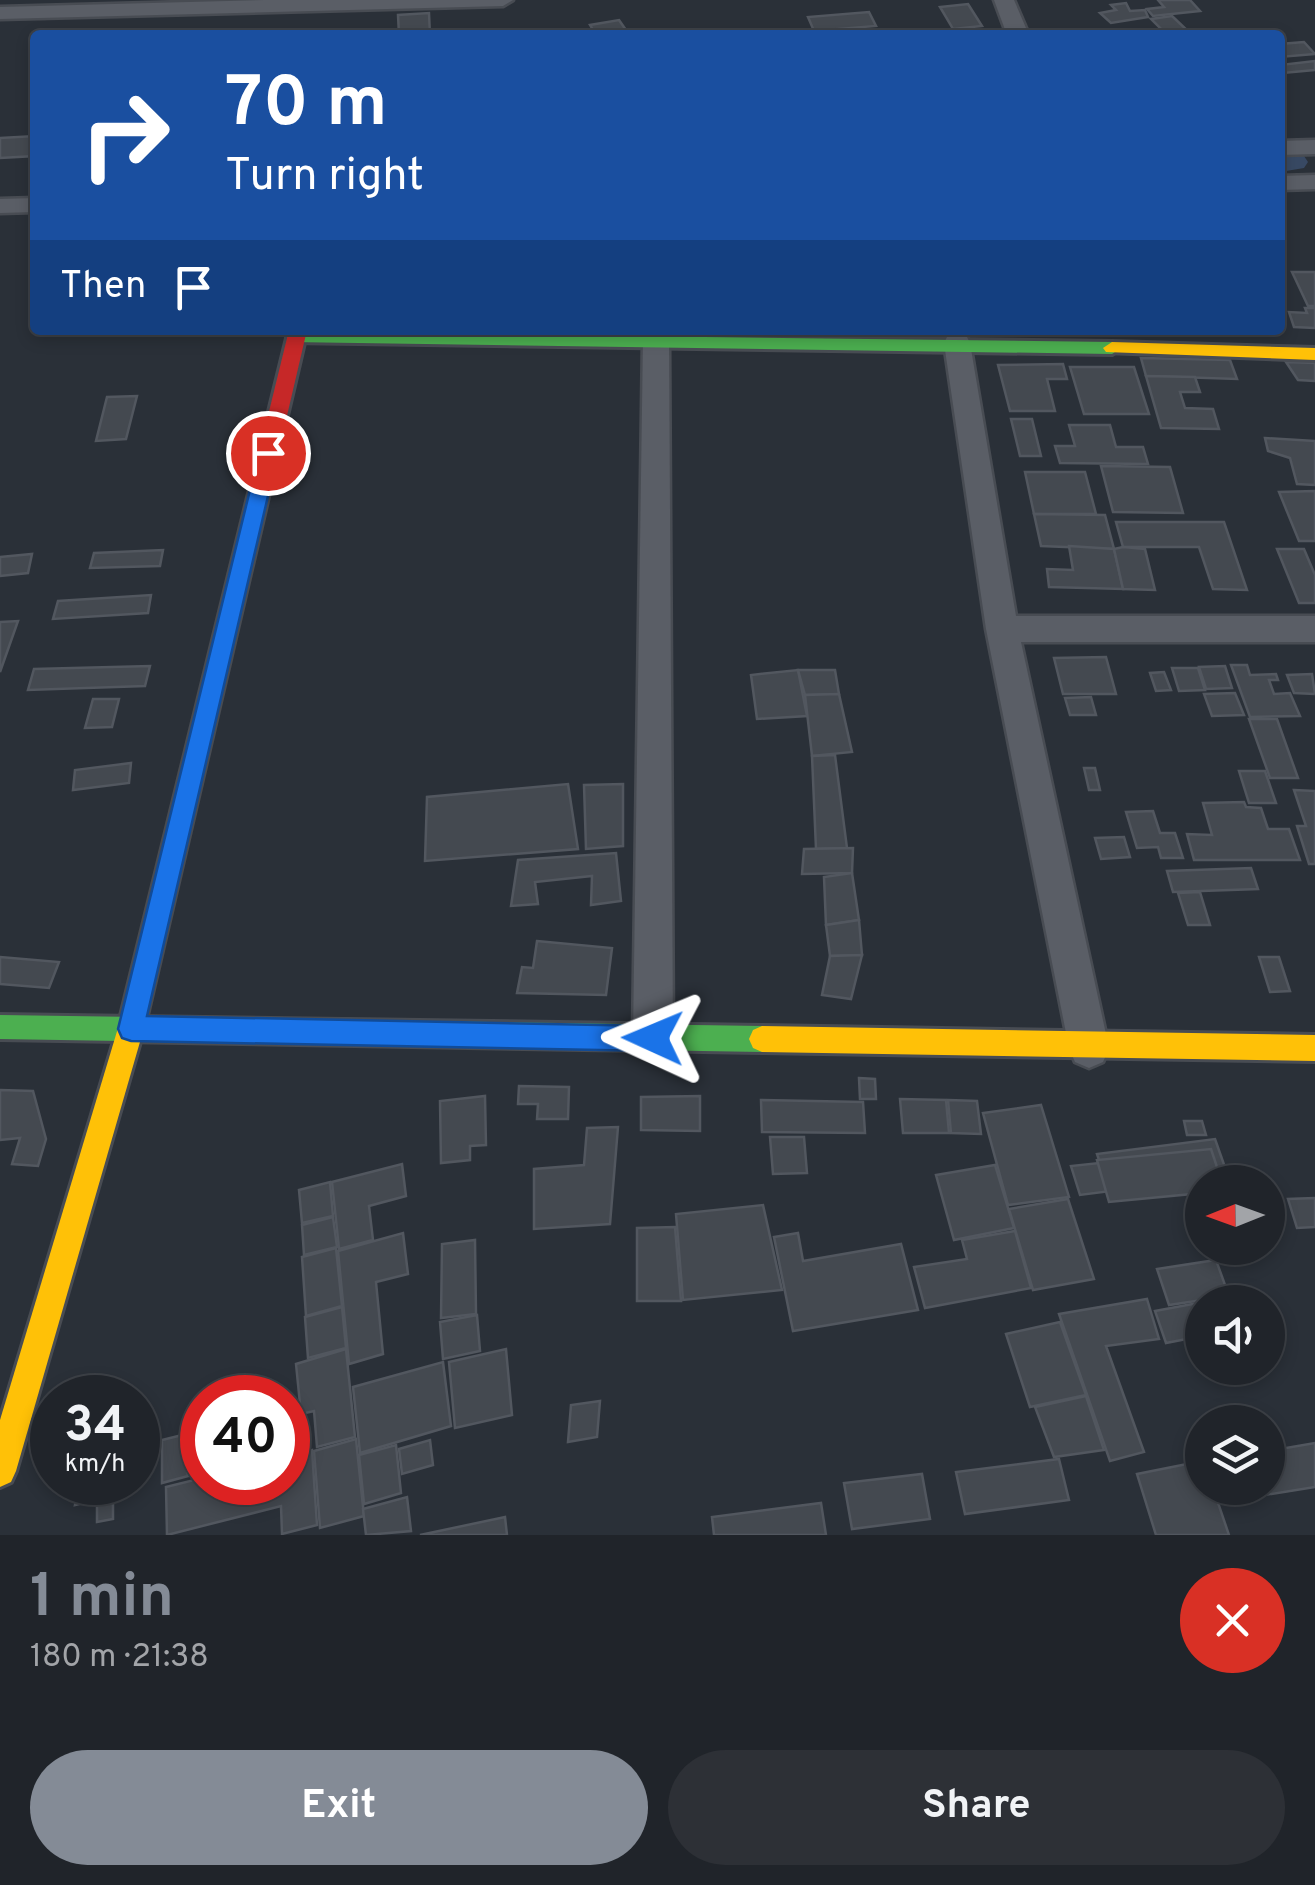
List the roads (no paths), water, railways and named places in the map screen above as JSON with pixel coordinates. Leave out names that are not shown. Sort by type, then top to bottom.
[{"type":"street","points":[[0,13],[289,9],[503,0]]},
{"type":"street","points":[[1004,0],[1016,30]]},
{"type":"street","points":[[1285,148],[1315,147]]},
{"type":"street","points":[[1285,183],[1315,182]]},
{"type":"street","points":[[0,1470],[131,1029],[297,335]]},
{"type":"street","points":[[369,335],[957,343],[1315,354]]},
{"type":"street","points":[[653,1038],[656,339]]},
{"type":"street","points":[[957,343],[1002,629],[1089,1048]]},
{"type":"street","points":[[1002,629],[1315,629]]},
{"type":"street","points":[[0,1027],[1089,1048],[1315,1048]]},
{"type":"waterway","points":[[1285,163],[1293,162]]}]
